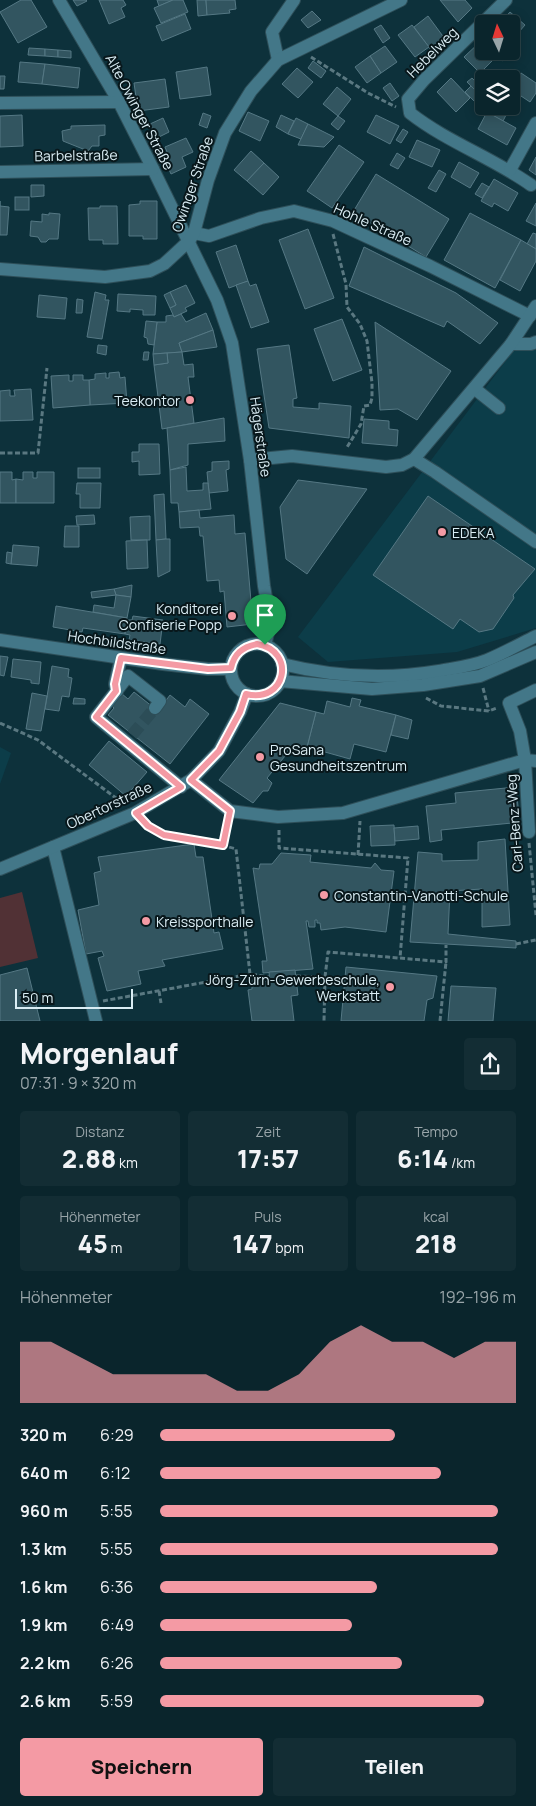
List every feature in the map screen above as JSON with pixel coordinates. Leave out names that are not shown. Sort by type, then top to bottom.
[{"type":"street","name":"Alte Owinger Straße","points":[[60,0],[119,102],[153,169],[192,237]]},
{"type":"street","points":[[278,60],[272,32],[294,0]]},
{"type":"street","name":"Owinger Straße","points":[[0,269],[105,276],[150,271],[164,264],[192,237],[208,180],[225,133],[251,91],[278,60],[401,0]]},
{"type":"street","name":"Hebelweg","points":[[410,113],[408,99],[424,80],[506,0]]},
{"type":"street","points":[[0,103],[119,102]]},
{"type":"street","points":[[410,113],[424,124],[510,170],[531,185]]},
{"type":"street","points":[[510,170],[536,123]]},
{"type":"street","name":"Barbelstraße","points":[[0,172],[153,169]]},
{"type":"street","name":"Hohle Straße","points":[[192,237],[209,236],[261,218],[294,211],[333,221],[533,311],[512,344],[414,459]]},
{"type":"street","name":"Hägerstraße","points":[[192,237],[232,343],[250,460],[264,586],[269,614],[265,645]]},
{"type":"street","points":[[512,344],[531,344],[536,342]]},
{"type":"street","points":[[474,389],[499,408]]},
{"type":"street","points":[[250,460],[292,456],[386,467],[402,465],[414,459],[536,542]]},
{"type":"street","points":[[282,664],[346,676],[372,677],[421,674],[486,660],[536,636]]},
{"type":"street","name":"Hochbildstraße","points":[[0,640],[208,669],[231,668]]},
{"type":"street","points":[[257,644],[265,645],[273,650],[282,664],[280,681],[275,688],[261,696],[246,694],[234,683],[231,668],[232,661],[242,649],[257,644]]},
{"type":"street","points":[[280,681],[372,689],[423,685],[480,676],[536,652]]},
{"type":"street","points":[[116,691],[115,684],[121,658]]},
{"type":"street","points":[[155,708],[160,701],[128,676],[96,717],[129,738],[186,784],[230,811],[278,817],[343,813],[530,760]]},
{"type":"street","points":[[509,703],[536,690]]},
{"type":"street","name":"Obertorstraße","points":[[0,869],[136,813],[186,784],[219,751],[240,712],[246,694]]},
{"type":"street","name":"Carl-Benz-Weg","points":[[509,703],[530,760],[529,832]]},
{"type":"street","points":[[53,847],[96,1021]]},
{"type":"path","points":[[301,48],[313,59],[368,93],[410,113]]},
{"type":"path","points":[[333,221],[333,238],[346,284],[348,307],[360,324],[367,340],[372,383],[370,405],[364,406],[361,424],[348,444],[340,462]]},
{"type":"path","points":[[0,453],[38,453],[48,368]]},
{"type":"path","points":[[480,676],[489,711]]},
{"type":"path","points":[[423,685],[425,698],[441,706],[489,711],[509,703]]},
{"type":"path","points":[[0,723],[38,740],[136,813],[148,826],[164,835],[236,849],[250,974]]},
{"type":"path","points":[[358,855],[362,808]]},
{"type":"path","points":[[223,845],[230,811]]},
{"type":"path","points":[[278,817],[279,848],[408,858],[400,958]]},
{"type":"path","name":"Carl-Benz-Weg","points":[[529,832],[536,915]]},
{"type":"path","points":[[516,944],[536,940]]},
{"type":"path","points":[[440,1021],[446,945]]},
{"type":"path","points":[[324,1021],[325,977],[328,952],[446,962]]},
{"type":"path","points":[[102,1001],[250,974],[270,977]]},
{"type":"path","points":[[296,976],[325,977]]},
{"type":"path","points":[[159,991],[161,1003]]},
{"type":"shaded area","points":[[536,349],[536,628],[457,652],[328,662],[298,637],[514,350]]},
{"type":"shaded area","points":[[0,747],[11,753],[0,784]]},
{"type":"shaded area","points":[[22,892],[38,958],[0,967],[0,898]]},
{"type":"building","points":[[21,0],[31,0],[47,27],[18,43],[0,12]]},
{"type":"building","points":[[73,0],[86,0],[87,1],[77,6]]},
{"type":"building","points":[[99,0],[123,0],[126,5],[121,8],[125,17],[109,24]]},
{"type":"building","points":[[157,0],[173,0],[159,6]]},
{"type":"building","points":[[173,0],[183,0],[188,12],[161,23],[154,8]]},
{"type":"building","points":[[197,0],[206,0],[207,15],[198,16]]},
{"type":"building","points":[[206,0],[235,0],[236,9],[229,10],[230,13],[207,15]]},
{"type":"building","points":[[440,0],[465,0],[472,8],[458,22]]},
{"type":"building","points":[[312,11],[321,20],[308,28],[301,20]]},
{"type":"building","points":[[185,14],[191,29],[162,41],[156,26]]},
{"type":"building","points":[[428,16],[445,39],[431,50],[414,27]]},
{"type":"building","points":[[520,21],[525,25],[520,31]]},
{"type":"building","points":[[381,25],[390,38],[383,43],[374,29]]},
{"type":"building","points":[[412,25],[429,47],[415,57],[398,35]]},
{"type":"building","points":[[385,46],[397,62],[381,73],[370,56]]},
{"type":"building","points":[[475,47],[475,60],[493,60],[483,70],[477,70],[464,57]]},
{"type":"building","points":[[29,48],[45,49],[45,56],[28,55]]},
{"type":"building","points":[[45,49],[58,50],[58,57],[45,56]]},
{"type":"building","points":[[58,50],[71,51],[71,58],[58,57]]},
{"type":"building","points":[[370,56],[381,73],[367,83],[355,67]]},
{"type":"building","points":[[313,61],[326,71],[321,78],[308,68]]},
{"type":"building","points":[[20,62],[45,64],[42,84],[18,82]]},
{"type":"building","points":[[45,64],[80,68],[78,88],[42,84]]},
{"type":"building","points":[[207,67],[211,95],[180,99],[176,72]]},
{"type":"building","points":[[297,68],[313,82],[298,98],[282,84]]},
{"type":"building","points":[[521,73],[536,83],[536,93],[530,102],[521,96],[520,98]]},
{"type":"building","points":[[0,76],[5,76],[4,89],[0,89]]},
{"type":"building","points":[[451,78],[470,98],[456,112],[437,92]]},
{"type":"building","points":[[472,78],[475,81],[475,90],[467,82]]},
{"type":"building","points":[[165,79],[169,107],[138,111],[134,83]]},
{"type":"building","points":[[390,83],[399,96],[392,101],[383,88]]},
{"type":"building","points":[[471,86],[475,90],[475,102],[465,92]]},
{"type":"building","points":[[337,87],[351,99],[338,116],[323,104]]},
{"type":"building","points":[[248,112],[269,121],[260,141],[239,131]]},
{"type":"building","points":[[203,113],[211,116],[207,128],[199,125]]},
{"type":"building","points":[[22,115],[23,146],[0,147],[0,116]]},
{"type":"building","points":[[281,115],[294,121],[288,134],[276,127]]},
{"type":"building","points":[[376,115],[399,126],[390,144],[367,132]]},
{"type":"building","points":[[485,115],[492,115],[516,128],[507,145],[478,129]]},
{"type":"building","points":[[492,115],[506,115],[503,121]]},
{"type":"building","points":[[338,116],[345,121],[338,130],[331,124]]},
{"type":"building","points":[[163,118],[169,132],[157,138],[150,124]]},
{"type":"building","points":[[296,118],[308,124],[301,139],[288,134]]},
{"type":"building","points":[[308,124],[334,137],[324,147],[298,145]]},
{"type":"building","points":[[105,125],[105,135],[99,136],[99,146],[92,146],[88,151],[63,141],[62,131],[71,129],[71,126]]},
{"type":"building","points":[[403,129],[408,132],[401,143],[396,140]]},
{"type":"building","points":[[186,138],[193,152],[182,157],[186,167],[171,174],[162,154],[167,152],[165,147]]},
{"type":"building","points":[[417,140],[440,150],[432,167],[409,157]]},
{"type":"building","points":[[339,145],[364,162],[332,208],[307,191]]},
{"type":"building","points":[[251,151],[264,163],[247,181],[234,170]]},
{"type":"building","points":[[397,153],[405,158],[398,169],[390,165]]},
{"type":"building","points":[[536,157],[536,175],[529,170]]},
{"type":"building","points":[[459,162],[479,173],[470,188],[451,177]]},
{"type":"building","points":[[264,163],[279,177],[263,195],[247,181]]},
{"type":"building","points":[[439,170],[446,174],[436,192],[428,188]]},
{"type":"building","points":[[376,174],[449,219],[426,257],[353,212]]},
{"type":"building","points":[[494,179],[518,193],[508,211],[494,203],[492,207],[481,201]]},
{"type":"building","points":[[482,183],[489,187],[482,198],[475,194]]},
{"type":"building","points":[[31,185],[44,185],[44,196],[31,197]]},
{"type":"building","points":[[15,197],[29,197],[29,210],[15,210]]},
{"type":"building","points":[[140,201],[157,201],[157,239],[129,236],[129,205],[140,204]]},
{"type":"building","points":[[536,203],[536,226],[526,221]]},
{"type":"building","points":[[0,206],[9,207],[7,235],[0,235]]},
{"type":"building","points":[[100,206],[117,206],[118,244],[103,244],[103,240],[89,240],[88,208],[100,208]]},
{"type":"building","points":[[49,213],[60,214],[58,239],[49,239],[46,242],[41,242],[38,237],[30,236],[31,221],[42,222],[42,214],[49,215]]},
{"type":"building","points":[[470,213],[521,240],[495,288],[444,260]]},
{"type":"building","points":[[308,229],[334,298],[305,309],[279,240]]},
{"type":"building","points":[[533,233],[536,234],[536,249],[527,244]]},
{"type":"building","points":[[521,240],[536,249],[536,261],[520,291],[500,280]]},
{"type":"building","points":[[236,245],[248,281],[229,288],[216,252]]},
{"type":"building","points":[[364,247],[456,293],[498,323],[480,344],[447,321],[444,327],[349,286]]},
{"type":"building","points":[[248,281],[250,286],[256,284],[269,322],[251,328],[236,285]]},
{"type":"building","points":[[186,285],[195,303],[185,308],[187,311],[174,317],[170,308],[176,305],[170,292]]},
{"type":"building","points":[[95,292],[106,295],[105,300],[109,300],[102,339],[87,337]]},
{"type":"building","points":[[170,292],[176,305],[170,308],[164,295]]},
{"type":"building","points":[[118,294],[156,296],[155,315],[143,315],[143,310],[117,311]]},
{"type":"building","points":[[39,295],[67,298],[65,319],[37,317]]},
{"type":"building","points":[[77,299],[83,300],[82,313],[76,313]]},
{"type":"building","points":[[206,313],[213,330],[179,343],[182,352],[153,354],[157,322],[166,322],[166,316],[173,315],[174,317],[181,314],[186,322]]},
{"type":"building","points":[[342,319],[362,370],[333,381],[314,329]]},
{"type":"building","points":[[146,321],[157,322],[154,345],[148,344],[147,338],[144,337]]},
{"type":"building","points":[[375,322],[451,371],[417,420],[398,409],[380,410]]},
{"type":"building","points":[[213,330],[217,347],[182,352],[179,343]]},
{"type":"building","points":[[98,345],[107,346],[106,355],[97,353]]},
{"type":"building","points":[[289,345],[297,398],[293,399],[293,407],[319,409],[319,403],[351,406],[349,438],[269,428],[257,349]]},
{"type":"building","points":[[144,352],[149,352],[148,360],[143,360]]},
{"type":"building","points":[[182,352],[184,365],[193,364],[194,377],[188,377],[194,423],[162,429],[154,365],[168,363],[167,353]]},
{"type":"building","points":[[167,353],[168,363],[154,365],[153,354]]},
{"type":"building","points":[[119,372],[120,378],[125,377],[127,403],[90,405],[89,380],[95,379],[95,374],[106,373],[106,378],[109,378],[109,373]]},
{"type":"building","points":[[69,375],[69,381],[73,381],[73,375],[83,375],[83,380],[89,380],[90,405],[53,408],[51,376]]},
{"type":"building","points":[[31,389],[33,420],[0,421],[0,391],[10,390],[10,396],[15,396],[14,390]]},
{"type":"building","points":[[224,418],[225,441],[188,444],[188,465],[170,470],[167,428]]},
{"type":"building","points":[[364,419],[389,421],[389,429],[398,430],[397,446],[362,443]]},
{"type":"building","points":[[139,444],[159,444],[160,474],[139,475],[139,461],[132,462],[132,452],[139,452]]},
{"type":"building","points":[[229,461],[229,469],[226,470],[228,491],[209,493],[207,472],[212,471],[212,462]]},
{"type":"building","points":[[186,467],[187,491],[203,490],[203,483],[208,483],[211,509],[179,512],[178,503],[171,503],[170,470]]},
{"type":"building","points":[[78,468],[100,468],[100,478],[78,478]]},
{"type":"building","points":[[0,472],[12,472],[12,480],[16,479],[16,503],[0,503]]},
{"type":"building","points":[[23,472],[33,472],[33,478],[37,478],[37,472],[54,472],[54,503],[16,503],[16,479],[23,480]]},
{"type":"building","points":[[298,480],[367,489],[307,574],[286,559],[280,507]]},
{"type":"building","points":[[77,483],[101,483],[100,508],[80,508],[80,494],[76,494]]},
{"type":"building","points":[[164,494],[166,539],[156,540],[154,495]]},
{"type":"building","name":"EDEKA","points":[[428,496],[535,569],[513,595],[514,598],[493,629],[479,632],[460,619],[453,629],[373,575]]},
{"type":"building","points":[[199,510],[200,518],[234,515],[235,534],[245,533],[253,624],[227,627],[224,591],[220,592],[219,580],[207,581],[203,536],[200,536],[199,527],[180,528],[179,512]]},
{"type":"building","points":[[94,515],[95,524],[77,525],[76,516]]},
{"type":"building","points":[[150,516],[150,540],[131,540],[130,517]]},
{"type":"building","points":[[65,526],[79,526],[79,547],[64,547]]},
{"type":"building","points":[[170,539],[170,571],[158,577],[156,540]]},
{"type":"building","points":[[147,540],[148,568],[127,569],[126,541]]},
{"type":"building","points":[[13,545],[39,547],[37,566],[11,564]]},
{"type":"building","points":[[7,552],[12,553],[11,564],[6,563]]},
{"type":"building","points":[[132,585],[131,597],[116,595],[114,589]]},
{"type":"building","points":[[114,589],[116,595],[92,598],[91,592]]},
{"type":"building","points":[[116,595],[131,597],[127,618],[93,612],[94,605],[114,608]]},
{"type":"building","points":[[56,606],[127,618],[125,634],[83,628],[82,632],[53,627]]},
{"type":"building","points":[[133,616],[163,620],[160,644],[129,640],[130,635],[125,634],[127,620],[132,620]]},
{"type":"building","points":[[0,656],[8,657],[4,676],[0,675]]},
{"type":"building","points":[[13,659],[41,662],[39,684],[31,683],[31,680],[11,677]]},
{"type":"building","points":[[52,666],[69,669],[68,677],[72,678],[69,697],[62,696],[59,711],[45,709]]},
{"type":"building","points":[[134,692],[158,711],[170,695],[185,707],[190,699],[209,714],[170,764],[108,715],[114,708],[111,705],[121,693],[128,699]]},
{"type":"building","points":[[32,693],[47,696],[41,731],[26,729]]},
{"type":"building","points":[[74,698],[85,699],[85,704],[73,704]]},
{"type":"building","points":[[352,698],[361,700],[359,706],[396,715],[386,752],[354,744],[350,759],[307,747],[316,712],[324,714],[327,701],[350,707]]},
{"type":"building","points":[[280,703],[316,712],[307,747],[300,746],[290,750],[267,778],[272,783],[268,791],[263,791],[253,803],[219,780]]},
{"type":"building","points":[[396,715],[412,720],[408,739],[391,735]]},
{"type":"building","points":[[109,741],[147,772],[126,796],[89,765]]},
{"type":"building","points":[[516,787],[519,816],[511,817],[512,823],[441,830],[442,840],[430,842],[426,806],[456,803],[455,793]]},
{"type":"building","points":[[394,825],[395,845],[371,846],[370,826]]},
{"type":"building","points":[[418,826],[419,839],[395,841],[394,828]]},
{"type":"building","points":[[505,839],[510,925],[482,927],[482,889],[450,891],[448,934],[516,941],[516,948],[410,942],[418,852],[442,854],[442,861],[478,860],[478,842]]},
{"type":"building","name":"Kreissporthalle","points":[[194,844],[196,857],[203,857],[214,933],[219,932],[223,949],[162,960],[165,966],[138,971],[141,984],[107,991],[98,958],[104,956],[102,951],[86,954],[78,910],[99,905],[94,873],[101,871],[98,857]]},
{"type":"building","name":"Constantin-Vanotti-Schule","points":[[281,853],[311,855],[310,862],[371,868],[375,863],[381,870],[394,871],[386,932],[345,927],[321,930],[320,923],[317,923],[317,920],[315,920],[315,927],[309,927],[308,921],[306,921],[313,969],[263,973],[262,961],[267,961],[253,868],[259,869],[260,864],[272,864]]},
{"type":"building","name":"Jörg-Zürn-Gewerbeschule, Werkstatt","points":[[346,967],[437,976],[433,998],[427,1000],[424,1021],[341,1021]]},
{"type":"building","points":[[27,968],[40,1021],[0,1021],[0,975]]},
{"type":"building","points":[[295,970],[298,995],[291,996],[294,1021],[252,1021],[248,990],[252,989],[252,980],[270,982],[269,972]]},
{"type":"building","points":[[451,986],[496,988],[493,1021],[448,1021]]},
{"type":"tunnel","points":[[132,735],[155,708]]},
{"type":"place","name":"Teekontor","points":[[190,400]]},
{"type":"place","name":"EDEKA","points":[[442,532]]},
{"type":"place","name":"Konditorei Confiserie Popp","points":[[232,616]]},
{"type":"place","name":"ProSana Gesundheitszentrum","points":[[260,757]]},
{"type":"place","name":"Constantin-Vanotti-Schule","points":[[324,895]]},
{"type":"place","name":"Kreissporthalle","points":[[146,921]]},
{"type":"place","name":"Jörg-Zürn-Gewerbeschule, Werkstatt","points":[[390,987]]},
{"type":"route","points":[[257,644],[265,645],[273,650],[282,664],[280,681],[275,688],[261,696],[246,694],[240,712],[219,751],[191,780],[230,811],[223,845],[164,835],[148,826],[136,813],[181,787],[96,717],[116,691],[115,684],[121,658],[208,669],[231,668],[236,654],[242,649],[257,644]]}]
